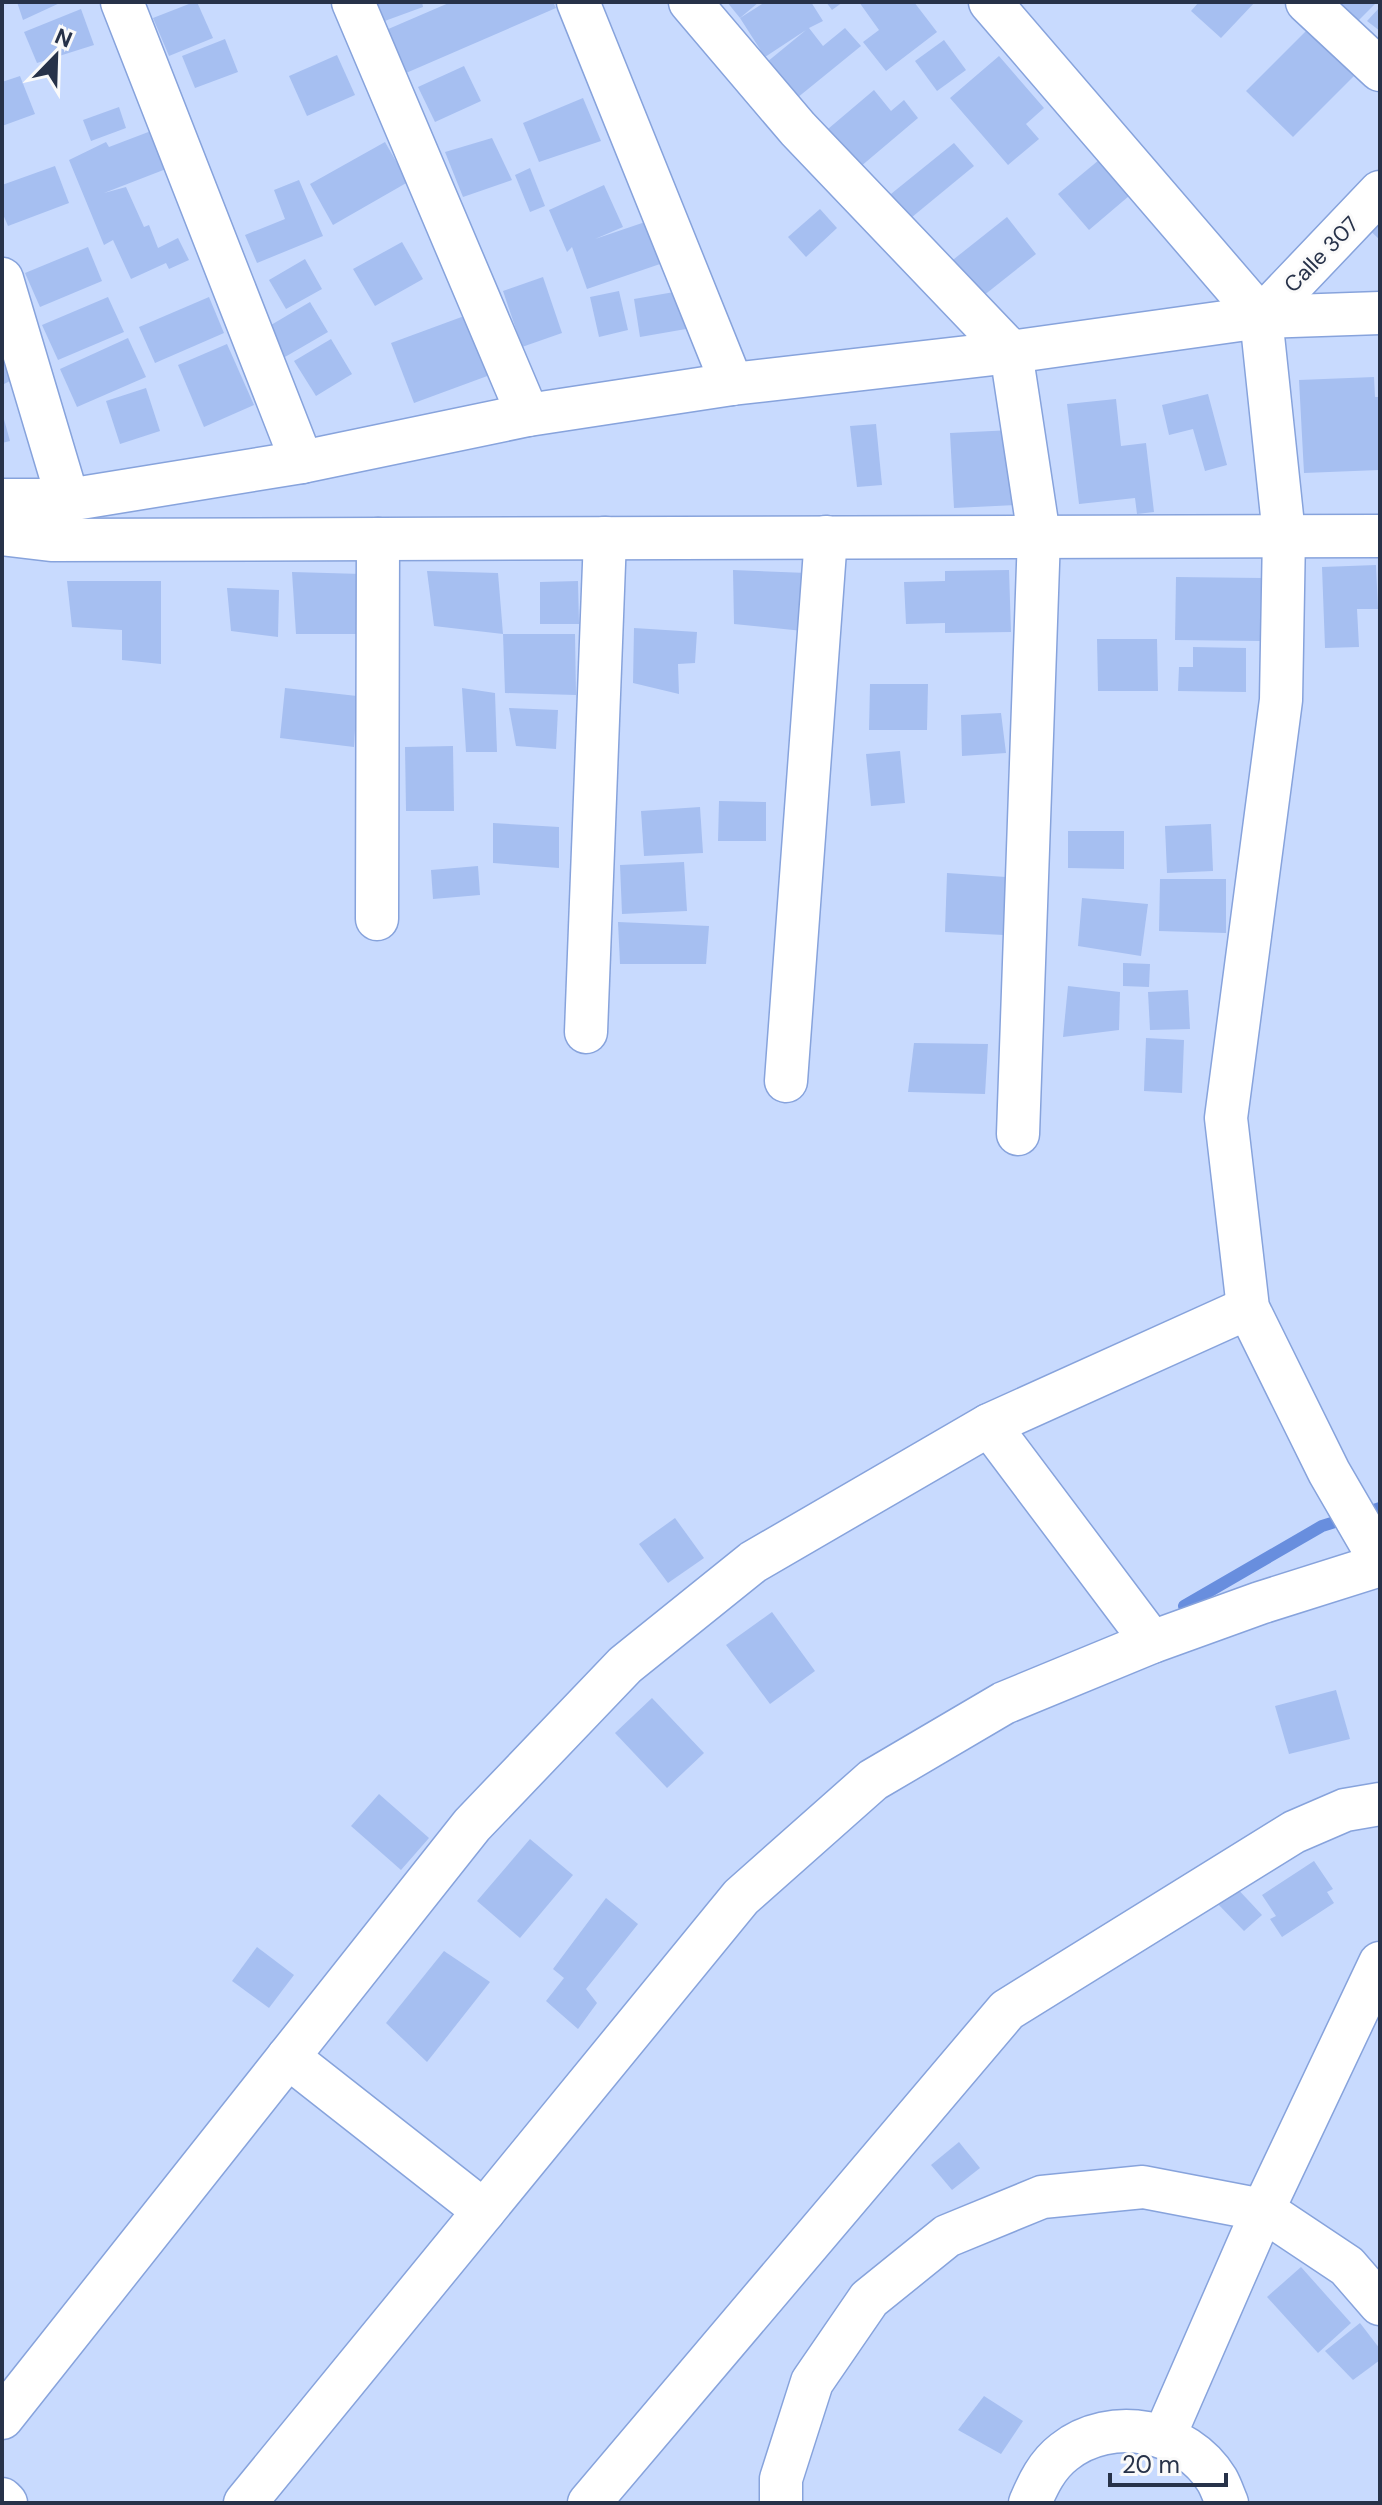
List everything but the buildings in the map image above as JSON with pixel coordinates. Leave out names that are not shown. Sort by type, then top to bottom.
[{"type":"street","points":[[122,2],[302,462]]},
{"type":"street","points":[[353,2],[528,415]]},
{"type":"street","points":[[578,2],[732,384]]},
{"type":"street","points":[[690,2],[798,129],[1011,352],[1039,536],[1018,1134]]},
{"type":"street","points":[[245,2503],[741,1897],[873,1780],[1004,1703],[1152,1642],[1380,1562],[1329,1472],[1248,1308],[1226,1118],[1281,700],[1284,535],[1261,317],[990,2]]},
{"type":"street","points":[[1307,2],[1380,70]]},
{"type":"street","name":"Calle 307","points":[[1261,317],[1380,192]]},
{"type":"street","points":[[2,279],[68,500]]},
{"type":"street","points":[[2,500],[68,500],[302,462],[528,415],[732,384],[1011,352],[1261,317],[1380,313]]},
{"type":"street","points":[[2,534],[51,540],[1380,536]]},
{"type":"street","points":[[786,1081],[826,537]]},
{"type":"street","points":[[586,1032],[605,538]]},
{"type":"street","points":[[377,919],[378,539]]},
{"type":"street","points":[[2,2418],[472,1825],[625,1665],[753,1562],[989,1425],[1248,1308]]},
{"type":"street","points":[[989,1425],[1152,1642]]},
{"type":"street","points":[[589,2503],[1007,2010],[1294,1832],[1345,1810],[1380,1804]]},
{"type":"street","points":[[1164,2437],[1263,2210],[1380,1963]]},
{"type":"street","points":[[288,2057],[484,2211]]},
{"type":"street","points":[[781,2503],[781,2479],[812,2382],[869,2299],[947,2236],[1042,2197],[1143,2187],[1263,2210],[1347,2266],[1380,2304]]},
{"type":"street","points":[[1030,2503],[1040,2478],[1064,2452],[1095,2436],[1130,2430],[1164,2437],[1194,2454],[1217,2480],[1227,2503]]},
{"type":"waterway","points":[[1184,1606],[1322,1526],[1380,1508]]}]
